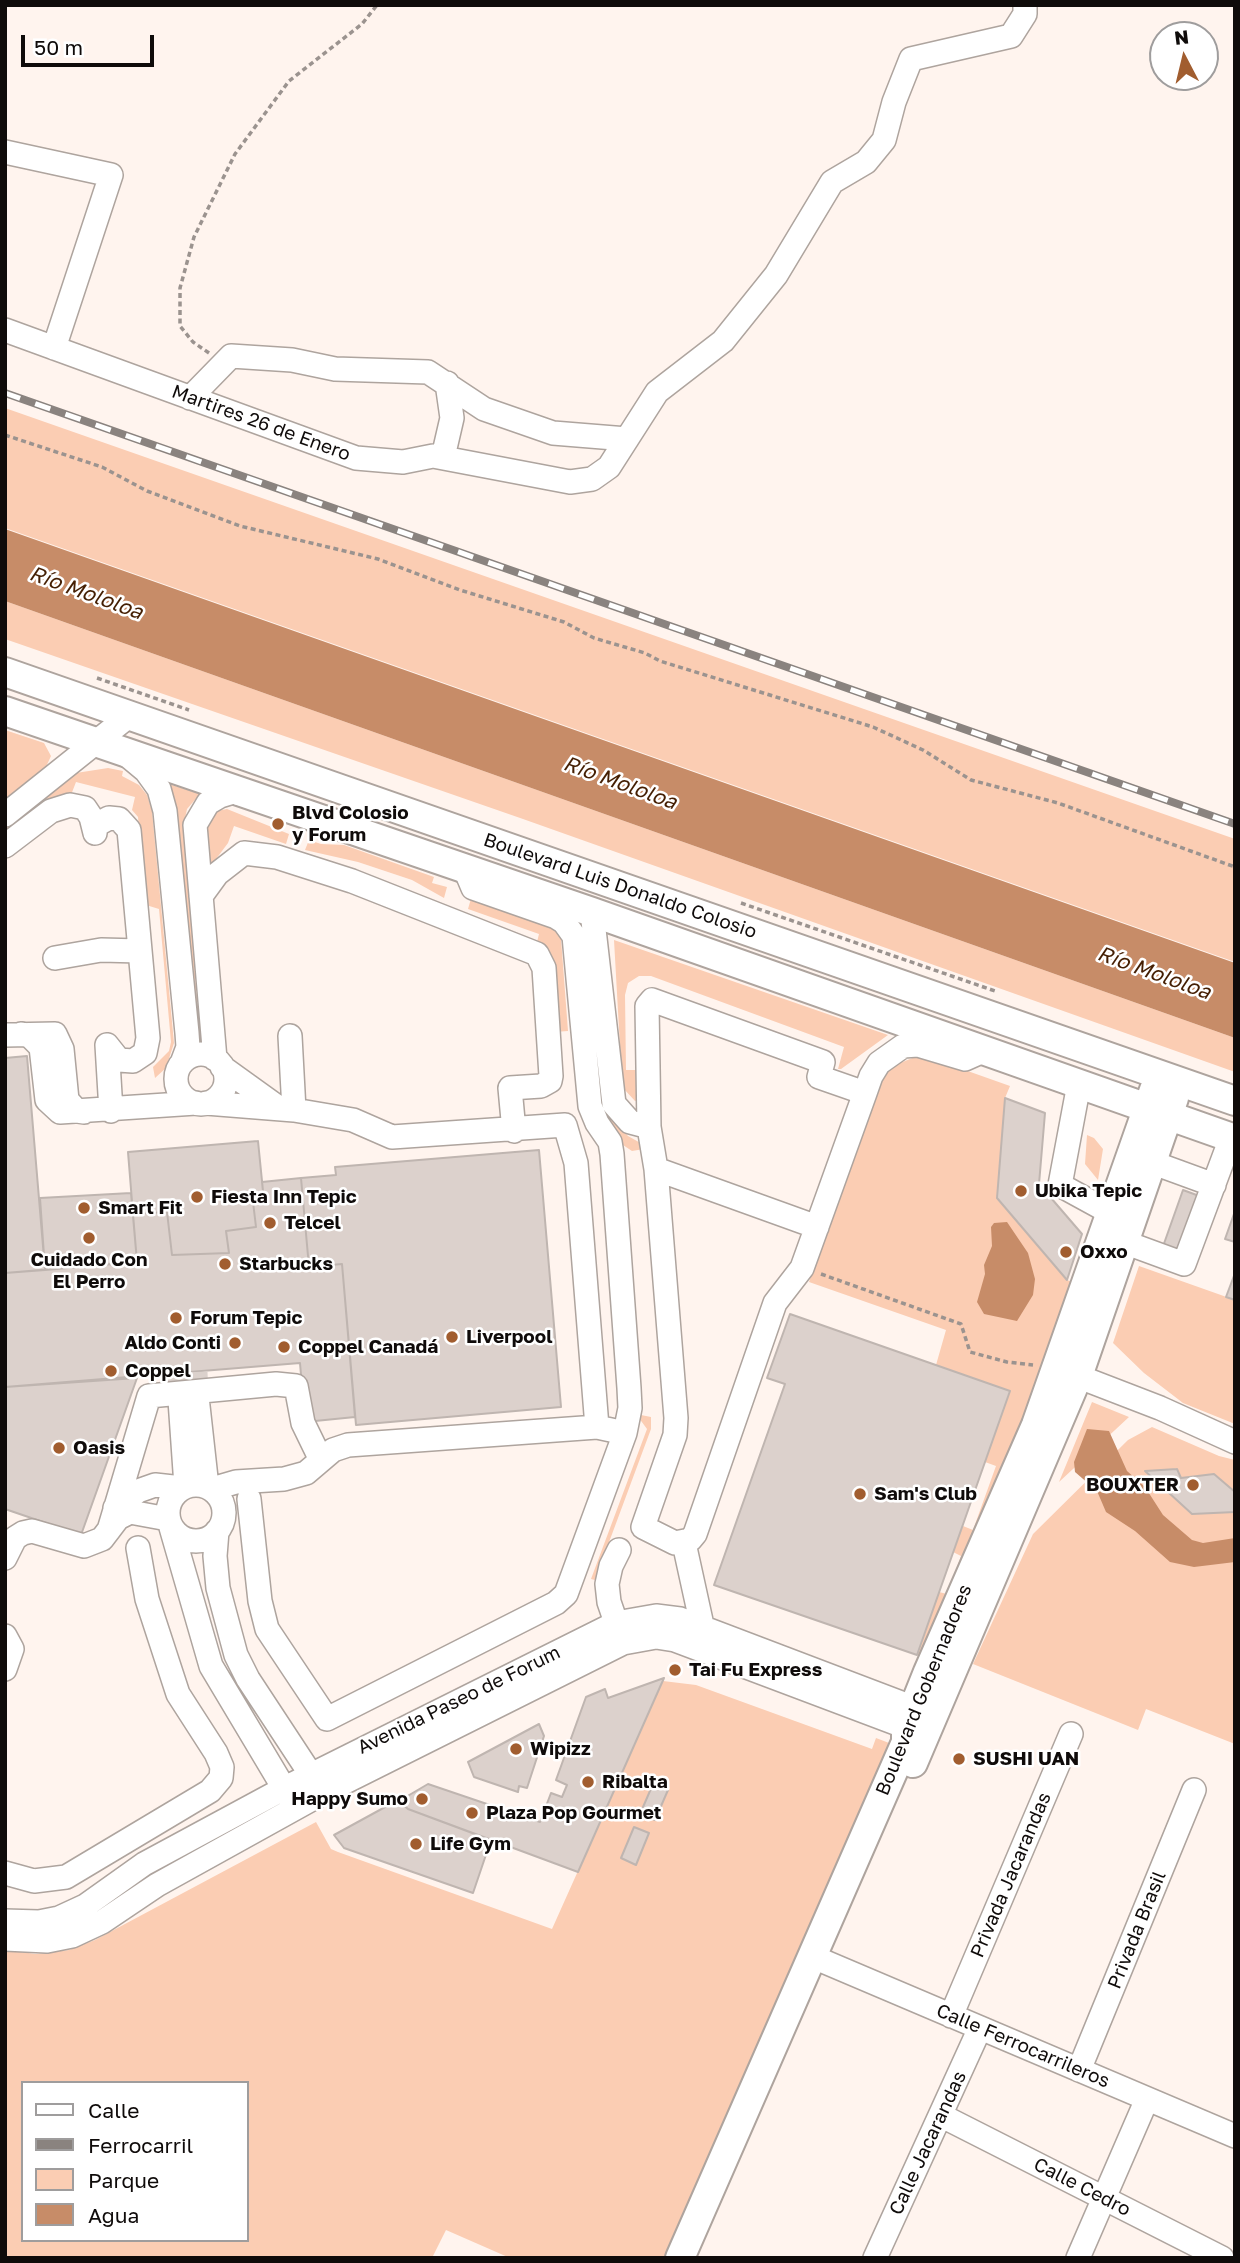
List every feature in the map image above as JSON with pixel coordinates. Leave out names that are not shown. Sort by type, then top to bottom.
[{"type":"main road","name":"Boulevard Luis Donaldo Colosio","points":[[5,672],[1235,1101]]},
{"type":"main road","name":"Boulevard Luis Donaldo Colosio","points":[[5,711],[592,912],[1233,1139]]},
{"type":"main road","points":[[375,838],[397,833],[575,893],[582,891],[587,884],[585,874],[579,870]]},
{"type":"main road","points":[[592,912],[601,901],[621,898],[831,972],[855,969]]},
{"type":"main road","name":"Boulevard Gobernadores","points":[[1066,1372],[1113,1214],[1170,1078]]},
{"type":"main road","name":"Boulevard Gobernadores","points":[[701,2258],[906,1742],[919,1721],[1036,1425],[1066,1372],[1124,1242],[1151,1162],[1158,1112]]},
{"type":"main road","name":"Boulevard Gobernadores","points":[[680,2258],[819,1959]]},
{"type":"street","name":"Martires 26 de Enero","points":[[5,330],[356,458],[403,462],[433,456],[570,482],[592,479],[609,467],[657,392],[723,341],[776,275],[832,182],[866,162],[884,140],[894,102],[911,59],[1011,36],[1025,14],[1025,5]]},
{"type":"street","points":[[5,152],[111,175],[54,348]]},
{"type":"street","points":[[190,398],[231,356],[292,360],[335,369],[428,372],[484,409],[552,433],[627,439]]},
{"type":"street","points":[[443,457],[452,418],[447,383]]},
{"type":"street","points":[[5,815],[102,745],[130,715]]},
{"type":"street","points":[[102,745],[129,756],[146,771],[159,789],[165,811],[187,1033],[188,1046],[179,1067],[159,1095],[137,1110]]},
{"type":"street","points":[[201,1103],[222,1091],[225,1076],[218,1063],[195,825],[200,814],[220,796],[233,792],[249,796]]},
{"type":"street","points":[[5,846],[51,811],[70,805],[85,808],[91,817],[95,833],[96,825],[109,818],[119,818],[129,830],[147,1049],[138,1059],[127,1061],[113,1056],[107,1045],[111,1111]]},
{"type":"street","points":[[201,896],[217,874],[244,853],[277,857],[352,881],[537,954],[544,968],[551,1076],[550,1081],[541,1086],[510,1088],[514,1130]]},
{"type":"street","points":[[249,1499],[260,1601],[267,1629],[327,1719],[556,1603],[566,1594],[625,1433],[630,1398],[612,1154],[610,1142],[588,1110],[576,944],[570,928],[556,917],[473,887],[465,869]]},
{"type":"street","points":[[592,912],[614,1104],[630,1122],[649,1128]]},
{"type":"street","points":[[55,958],[101,950],[140,951]]},
{"type":"street","points":[[865,1093],[819,1077],[823,1062],[652,1000],[647,1006],[649,1128],[656,1169],[676,1418],[675,1435],[643,1527],[675,1543],[684,1543],[695,1534],[775,1303],[802,1268],[878,1063],[903,1046],[933,1047],[965,1059],[983,1051]]},
{"type":"street","points":[[13,1034],[30,1035],[41,1047],[45,1090],[52,1107],[60,1112],[137,1110],[201,1103],[288,1110],[353,1120],[392,1137],[514,1130],[567,1131],[588,1110]]},
{"type":"street","points":[[288,1110],[290,1036]]},
{"type":"street","points":[[179,1067],[195,1055],[218,1063],[288,1110]]},
{"type":"street","points":[[179,1067],[179,1092],[201,1103]]},
{"type":"street","points":[[1079,1084],[1060,1185],[1113,1214]]},
{"type":"street","points":[[567,1131],[576,1163],[597,1427]]},
{"type":"street","points":[[1124,1242],[1184,1264],[1233,1139]]},
{"type":"street","points":[[1151,1162],[1214,1185]]},
{"type":"street","points":[[656,1169],[817,1227]]},
{"type":"street","points":[[1066,1372],[1160,1408],[1235,1443]]},
{"type":"street","points":[[112,1519],[149,1396],[276,1384],[296,1386],[303,1423],[321,1460]]},
{"type":"street","points":[[188,1399],[197,1488],[223,1506],[215,1556],[218,1588],[236,1655],[248,1679],[317,1783]]},
{"type":"street","points":[[5,1558],[15,1538],[32,1531],[83,1546],[102,1539],[130,1494],[155,1485],[197,1488],[306,1473],[333,1450],[348,1445],[597,1427],[625,1433]]},
{"type":"street","points":[[197,1488],[171,1499],[168,1519],[180,1536],[194,1541],[205,1539],[268,1480]]},
{"type":"street","points":[[155,1485],[168,1519],[212,1666],[296,1808]]},
{"type":"street","points":[[112,1519],[130,1513],[168,1519]]},
{"type":"street","points":[[684,1543],[705,1639]]},
{"type":"street","points":[[5,1873],[34,1881],[66,1877],[210,1791],[221,1778],[222,1768],[216,1753],[178,1694],[147,1599],[138,1548]]},
{"type":"street","points":[[619,1550],[611,1566],[607,1584],[620,1633]]},
{"type":"street","name":"Avenida Paseo de Forum","points":[[5,1920],[39,1922],[59,1918],[85,1906],[144,1864],[284,1788],[317,1783],[620,1633],[675,1640],[705,1639],[919,1721]]},
{"type":"street","points":[[5,1636],[12,1649],[5,1669]]},
{"type":"street","name":"Privada Jacarandas","points":[[951,2016],[1071,1734]]},
{"type":"street","name":"Avenida Paseo de Forum","points":[[5,1939],[47,1941],[72,1936],[102,1922],[157,1885],[296,1808],[317,1783]]},
{"type":"street","name":"Privada Brasil","points":[[1079,2070],[1194,1790]]},
{"type":"street","name":"Calle Ferrocarrileros","points":[[819,1959],[1147,2099],[1234,2133]]},
{"type":"street","name":"Calle Jacarandas","points":[[875,2258],[980,2028]]},
{"type":"street","points":[[1078,2258],[1147,2099]]},
{"type":"street","name":"Calle Cedro","points":[[942,2116],[1222,2258]]},
{"type":"path","points":[[231,356],[211,354],[193,342],[180,326],[180,288],[194,237],[235,154],[289,81],[362,24],[377,5]]},
{"type":"path","points":[[5,435],[102,467],[147,491],[240,526],[378,559],[460,590],[564,622],[594,638],[645,653],[660,661],[873,727],[923,750],[971,780],[1058,803],[1235,867]]},
{"type":"path","points":[[802,1268],[961,1324],[970,1352],[1007,1362],[1066,1372]]},
{"type":"green space","points":[[5,408],[1235,839],[1235,962],[5,528]]},
{"type":"green space","points":[[5,601],[1235,1038],[1235,1072],[523,819],[5,639]]},
{"type":"green space","points":[[5,730],[44,743],[51,756],[45,769],[5,800]]},
{"type":"green space","points":[[108,768],[123,771],[122,776],[139,785],[147,795],[152,811],[174,1043],[166,1068],[155,1078],[153,1067],[169,1051],[171,1042],[159,909],[146,905],[138,817],[132,810],[135,797],[76,782],[71,795],[53,797],[5,832],[5,828],[76,773]]},
{"type":"green space","points":[[169,784],[200,794],[187,809],[184,824],[200,1041],[196,1041],[176,808]]},
{"type":"green space","points":[[227,809],[289,834],[286,844],[234,826],[228,843],[207,871],[203,836],[210,817],[217,811]]},
{"type":"green space","points":[[309,840],[321,844],[344,845],[434,877],[432,883],[447,887],[444,898],[412,880],[358,862],[305,850]]},
{"type":"green space","points":[[472,895],[556,928],[561,939],[568,1031],[555,1032],[536,946],[539,934],[468,909]]},
{"type":"green space","points":[[614,940],[888,1035],[838,1069],[844,1047],[651,976],[639,976],[628,983],[625,995],[626,1070],[638,1070],[639,1100],[635,1101],[624,1089],[622,1082]]},
{"type":"green space","points":[[593,1031],[596,1031],[606,1112],[628,1136],[644,1145],[644,1149],[632,1151],[623,1145],[602,1121]]},
{"type":"green space","points":[[915,1057],[931,1058],[1010,1086],[1005,1098],[997,1198],[1067,1280],[1078,1284],[1038,1394],[921,1656],[917,1655],[939,1592],[947,1594],[961,1556],[953,1552],[963,1526],[973,1530],[996,1466],[985,1462],[1010,1391],[936,1365],[946,1330],[809,1282],[878,1086],[887,1072]]},
{"type":"green space","points":[[1087,1135],[1094,1138],[1103,1149],[1098,1180],[1085,1164]]},
{"type":"green space","points":[[1139,1266],[1235,1300],[1235,1424],[1183,1403],[1144,1373],[1113,1343]]},
{"type":"green space","points":[[1092,1402],[1129,1417],[1059,1482]]},
{"type":"green space","points":[[636,1414],[651,1417],[651,1429],[595,1580],[591,1579],[647,1429]]},
{"type":"green space","points":[[1152,1427],[1219,1456],[1235,1460],[1235,1744],[1146,1709],[1138,1730],[973,1664],[1033,1534],[1128,1440]]},
{"type":"green space","points":[[663,1681],[696,1685],[872,1749],[876,1738],[897,1746],[671,2258],[510,2258],[446,2230],[432,2258],[5,2258],[5,1950],[36,1954],[69,1950],[95,1940],[316,1822],[331,1849],[552,1929]]},
{"type":"water","name":"Río Mololoa","points":[[5,529],[1235,963],[1235,1038],[5,601]]},
{"type":"water","points":[[1007,1222],[1028,1253],[1035,1279],[1033,1295],[1017,1321],[984,1314],[977,1302],[985,1274],[984,1265],[992,1246],[991,1227],[994,1223]]},
{"type":"water","points":[[1087,1429],[1109,1431],[1127,1471],[1145,1487],[1163,1515],[1192,1540],[1203,1543],[1235,1538],[1235,1562],[1194,1567],[1170,1562],[1135,1531],[1106,1512],[1097,1491],[1075,1472],[1074,1462]]},
{"type":"building","points":[[27,1056],[45,1270],[5,1273],[5,1058]]},
{"type":"building","name":"Ubika Tepic","points":[[1005,1098],[1045,1113],[1039,1184],[1082,1234],[1067,1280],[997,1198]]},
{"type":"building","name":"Fiesta Inn Tepic","points":[[258,1141],[264,1201],[253,1202],[256,1227],[226,1231],[229,1253],[172,1255],[167,1212],[133,1214],[128,1152]]},
{"type":"building","name":"Liverpool","points":[[539,1150],[561,1407],[356,1425],[342,1264],[309,1267],[301,1178],[336,1175],[335,1167]]},
{"type":"building","name":"Forum Tepic","points":[[301,1178],[309,1267],[342,1264],[355,1417],[305,1422],[300,1363],[5,1387],[5,1273],[137,1262],[133,1214],[167,1212],[172,1255],[229,1253],[226,1231],[256,1227],[253,1202],[264,1201],[262,1182]]},
{"type":"building","points":[[1183,1190],[1202,1197],[1180,1259],[1161,1252]]},
{"type":"building","name":"Cuidado Con El Perro","points":[[131,1193],[137,1262],[45,1270],[40,1198]]},
{"type":"building","points":[[1235,1211],[1235,1242],[1225,1239]]},
{"type":"building","points":[[1235,1273],[1235,1300],[1226,1297]]},
{"type":"building","name":"Sam's Club","points":[[790,1314],[1010,1391],[917,1655],[714,1585],[785,1384],[767,1378]]},
{"type":"building","name":"Oasis","points":[[137,1378],[81,1535],[5,1509],[5,1387]]},
{"type":"building","name":"BOUXTER","points":[[1177,1469],[1181,1478],[1214,1474],[1235,1492],[1235,1512],[1192,1514],[1145,1471]]},
{"type":"building","points":[[664,1678],[578,1872],[408,1809],[399,1801],[428,1784],[540,1822],[551,1793],[562,1797],[567,1785],[556,1780],[586,1697],[605,1689],[608,1698]]},
{"type":"building","name":"Wipizz","points":[[539,1724],[544,1736],[527,1788],[519,1786],[518,1792],[474,1777],[468,1762]]},
{"type":"building","points":[[653,1784],[668,1790],[655,1820],[640,1814]]},
{"type":"building","name":"Life Gym","points":[[398,1800],[408,1809],[491,1840],[473,1893],[344,1848],[334,1835]]},
{"type":"building","points":[[634,1827],[649,1833],[636,1865],[621,1858]]},
{"type":"tunnel","points":[[196,1372],[197,1397]]},
{"type":"tunnel","points":[[178,1374],[180,1400]]},
{"type":"railway","points":[[5,393],[1235,824]]},
{"type":"place","name":"Blvd Colosio y Forum","points":[[278,824]]},
{"type":"place","name":"Ubika Tepic","points":[[1021,1191]]},
{"type":"place","name":"Fiesta Inn Tepic","points":[[197,1197]]},
{"type":"place","name":"Smart Fit","points":[[84,1208]]},
{"type":"place","name":"Telcel","points":[[270,1223]]},
{"type":"place","name":"Cuidado Con El Perro","points":[[89,1238]]},
{"type":"place","name":"Oxxo","points":[[1066,1252]]},
{"type":"place","name":"Starbucks","points":[[225,1264]]},
{"type":"place","name":"Forum Tepic","points":[[176,1318]]},
{"type":"place","name":"Liverpool","points":[[452,1337]]},
{"type":"place","name":"Aldo Conti","points":[[235,1343]]},
{"type":"place","name":"Coppel Canadá","points":[[284,1347]]},
{"type":"place","name":"Coppel","points":[[111,1371]]},
{"type":"place","name":"Oasis","points":[[59,1448]]},
{"type":"place","name":"BOUXTER","points":[[1193,1485]]},
{"type":"place","name":"Sam's Club","points":[[860,1494]]},
{"type":"place","name":"Tai Fu Express","points":[[675,1670]]},
{"type":"place","name":"Wipizz","points":[[516,1749]]},
{"type":"place","name":"SUSHI UAN","points":[[959,1759]]},
{"type":"place","name":"Ribalta","points":[[588,1782]]},
{"type":"place","name":"Happy Sumo","points":[[422,1799]]},
{"type":"place","name":"Plaza Pop Gourmet","points":[[472,1813]]},
{"type":"place","name":"Life Gym","points":[[416,1844]]}]
